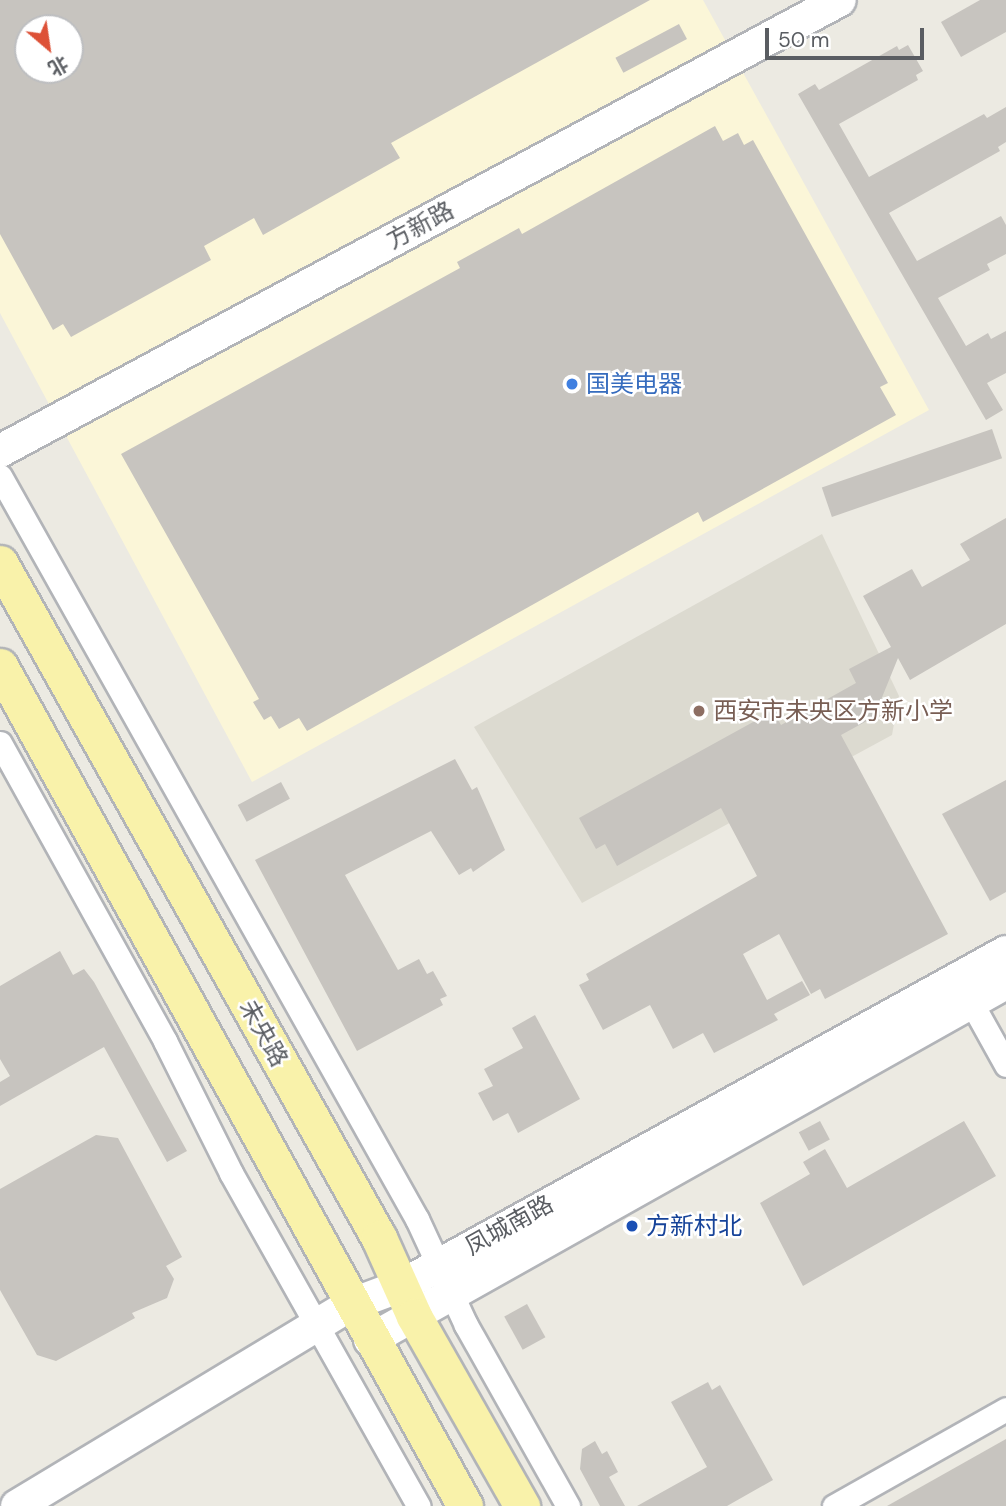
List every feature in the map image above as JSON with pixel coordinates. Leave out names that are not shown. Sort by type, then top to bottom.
[{"type":"main road","name":"未央路","points":[[0,563],[379,1238],[407,1301],[522,1506]]},
{"type":"main road","points":[[0,666],[350,1305],[465,1506]]},
{"type":"street","name":"方新路","points":[[0,451],[839,0]]},
{"type":"street","points":[[0,476],[417,1219],[452,1294],[568,1506]]},
{"type":"street","points":[[0,743],[316,1325],[419,1506]]},
{"type":"street","name":"凤城南路","points":[[370,1340],[438,1265],[1006,953]]},
{"type":"street","name":"凤城南路","points":[[17,1506],[350,1305],[407,1301],[452,1294],[1006,983]]},
{"type":"street","points":[[971,1002],[1006,1065]]},
{"type":"street","points":[[834,1506],[1006,1409]]},
{"type":"shaded area","points":[[0,0],[703,0],[929,410],[252,782],[0,313]]},
{"type":"shaded area","name":"西安市未央区方新小学","points":[[822,534],[899,696],[892,735],[582,903],[474,727]]},
{"type":"building","points":[[0,0],[650,0],[391,143],[400,158],[263,235],[254,218],[204,246],[211,260],[71,337],[63,324],[53,330],[0,234]]},
{"type":"building","points":[[980,0],[1006,0],[1006,32],[961,57],[941,22]]},
{"type":"building","points":[[679,24],[687,39],[623,73],[615,58]]},
{"type":"building","points":[[908,45],[923,71],[916,75],[918,80],[839,124],[869,177],[984,114],[987,118],[1006,107],[1006,142],[998,147],[1000,151],[889,213],[917,261],[1001,216],[1006,225],[1006,254],[987,264],[990,270],[938,298],[966,346],[988,333],[991,339],[1006,331],[1006,373],[987,383],[1003,410],[986,420],[798,94],[815,84],[819,90],[897,46],[899,50]]},
{"type":"building","points":[[715,126],[723,141],[738,133],[744,145],[753,140],[888,383],[880,387],[896,415],[703,522],[698,512],[307,731],[299,718],[279,729],[271,716],[264,720],[253,702],[259,699],[121,454],[460,268],[457,262],[519,228],[522,234]]},
{"type":"building","points":[[992,429],[1002,458],[832,517],[822,488]]},
{"type":"building","points":[[1006,518],[1006,624],[910,680],[898,658],[874,717],[841,735],[948,934],[825,999],[820,989],[811,994],[779,934],[743,954],[767,1000],[802,981],[810,995],[774,1014],[778,1020],[714,1053],[703,1033],[673,1049],[650,1005],[603,1030],[579,985],[589,980],[586,974],[757,876],[721,808],[617,866],[605,844],[596,849],[579,818],[773,711],[781,725],[856,683],[849,669],[891,647],[863,596],[912,569],[922,587],[970,560],[960,544]]},
{"type":"building","points":[[455,759],[472,790],[477,787],[505,850],[473,872],[471,868],[459,875],[431,831],[345,875],[398,970],[419,959],[427,974],[433,971],[447,996],[440,999],[443,1005],[357,1051],[255,860]]},
{"type":"building","points":[[1006,780],[1006,892],[990,901],[942,814]]},
{"type":"building","points":[[281,782],[290,799],[247,822],[238,805]]},
{"type":"building","points":[[60,951],[73,975],[84,969],[94,982],[187,1151],[167,1162],[104,1047],[0,1106],[0,1082],[10,1076],[0,1059],[0,986]]},
{"type":"building","points":[[535,1015],[580,1099],[518,1133],[508,1113],[493,1121],[478,1093],[493,1086],[484,1069],[523,1048],[512,1028]]},
{"type":"building","points":[[820,1121],[830,1140],[809,1151],[799,1132]]},
{"type":"building","points":[[964,1121],[996,1176],[803,1286],[760,1203],[810,1174],[803,1162],[825,1149],[847,1188]]},
{"type":"building","points":[[96,1135],[118,1138],[182,1257],[166,1266],[174,1279],[167,1298],[132,1313],[135,1318],[56,1361],[37,1355],[0,1290],[0,1189]]},
{"type":"building","points":[[527,1304],[545,1337],[523,1350],[504,1317]]},
{"type":"building","points":[[708,1382],[712,1390],[720,1385],[773,1480],[727,1506],[637,1506],[707,1467],[671,1402]]},
{"type":"building","points":[[1006,1439],[1006,1506],[887,1506]]},
{"type":"building","points":[[595,1441],[602,1454],[607,1451],[618,1472],[609,1477],[625,1506],[600,1506],[580,1469],[582,1449]]},
{"type":"place","name":"国美电器","points":[[572,384]]},
{"type":"place","name":"西安市未央区方新小学","points":[[699,711]]},
{"type":"place","name":"方新村北","points":[[632,1226]]}]
